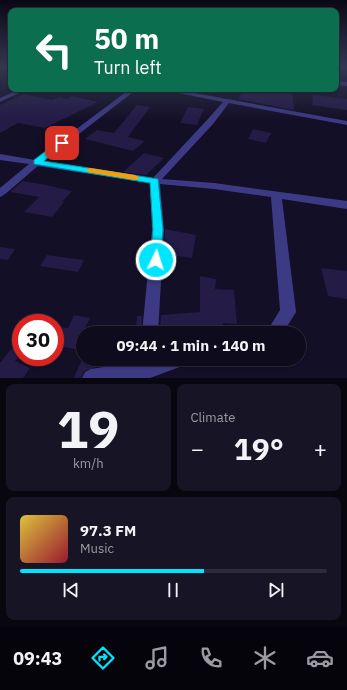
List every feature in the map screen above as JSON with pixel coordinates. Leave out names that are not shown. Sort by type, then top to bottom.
[{"type":"street","points":[[0,100],[18,92]]},
{"type":"street","points":[[0,194],[15,179],[129,92]]},
{"type":"street","points":[[178,92],[347,123]]},
{"type":"street","points":[[151,326],[158,230],[155,181],[210,122],[227,101]]},
{"type":"street","points":[[0,158],[37,162],[155,181],[276,194],[347,205]]},
{"type":"street","points":[[276,194],[288,312],[279,326]]},
{"type":"street","points":[[91,378],[140,366]]},
{"type":"building","points":[[242,92],[292,92],[294,110],[238,99]]},
{"type":"building","points":[[23,94],[52,100],[59,97],[67,99],[72,96],[98,102],[45,128],[18,123],[0,133],[0,105]]},
{"type":"building","points":[[313,95],[347,99],[347,110],[312,105]]},
{"type":"building","points":[[137,105],[150,107],[128,137],[145,141],[133,151],[85,139],[97,130],[114,133]]},
{"type":"building","points":[[188,107],[204,109],[197,125],[180,123]]},
{"type":"building","points":[[253,129],[271,133],[266,143],[248,139]]},
{"type":"building","points":[[144,153],[164,158],[146,175],[123,172]]},
{"type":"building","points":[[23,181],[72,191],[62,202],[64,202],[52,217],[24,212],[39,197],[10,192]]},
{"type":"building","points":[[165,229],[196,235],[192,258],[164,254]]},
{"type":"building","points":[[0,247],[15,249],[8,260],[0,259]]},
{"type":"building","points":[[47,255],[84,260],[78,272],[40,266]]},
{"type":"building","points":[[321,268],[347,271],[347,299],[328,296]]},
{"type":"building","points":[[200,276],[216,279],[215,289],[234,290],[237,324],[223,323],[223,326],[160,326],[161,315],[200,312]]},
{"type":"building","points":[[74,315],[90,318],[86,326],[76,326],[76,350],[64,347],[64,328],[68,328]]},
{"type":"building","points":[[137,316],[142,316],[141,326],[136,326]]},
{"type":"building","points":[[12,348],[12,366],[26,366],[30,368],[23,378],[0,378],[0,363]]},
{"type":"building","points":[[79,366],[101,366],[84,371],[81,378],[74,378]]},
{"type":"slow traffic","points":[[90,170],[135,178]]},
{"type":"route","points":[[62,143],[37,162],[155,181],[158,230],[156,260]]}]
